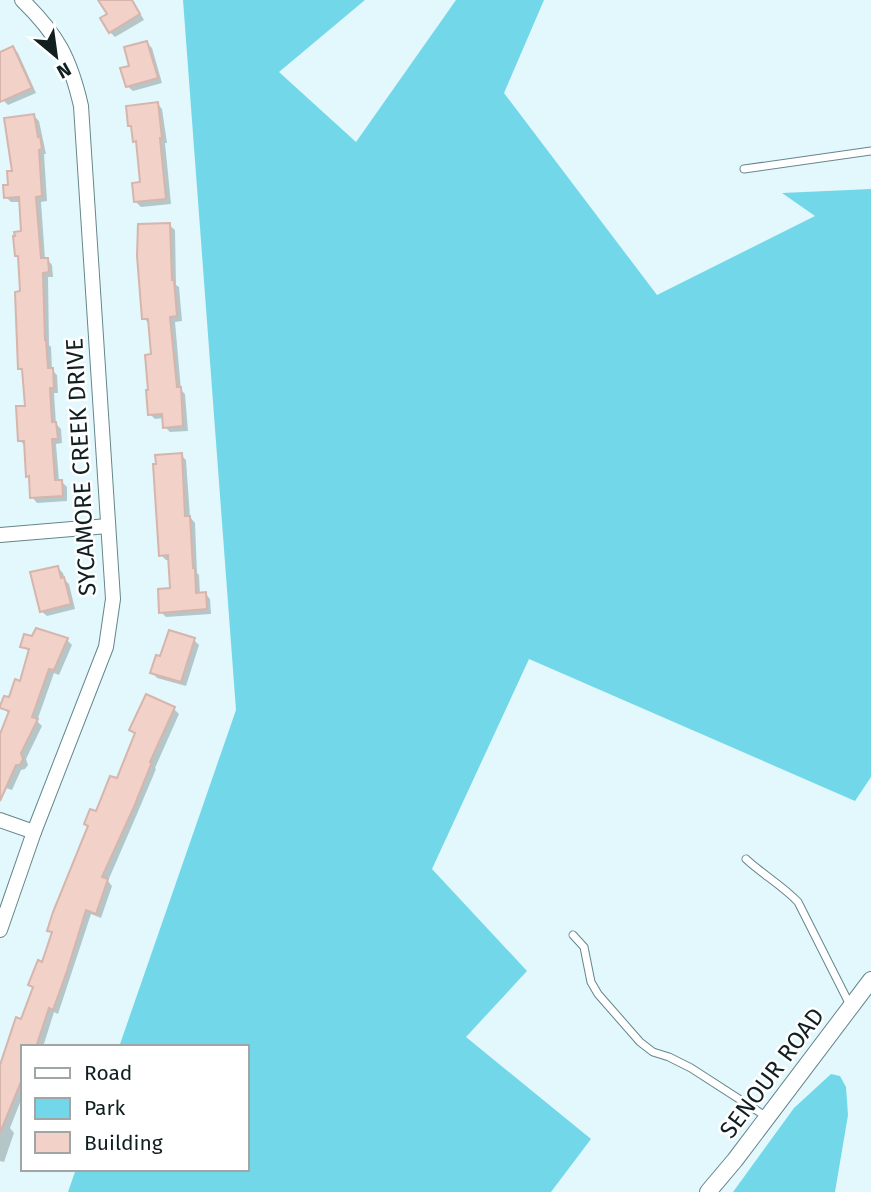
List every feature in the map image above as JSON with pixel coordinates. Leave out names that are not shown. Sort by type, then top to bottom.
[{"type":"street","name":"SYCAMORE CREEK DRIVE","points":[[0,930],[34,832],[106,647],[113,599],[81,106],[74,76],[64,52],[50,30],[22,0]]},
{"type":"street","points":[[0,535],[108,526]]},
{"type":"street","points":[[0,820],[34,832]]},
{"type":"street","name":"SENOUR ROAD","points":[[708,1192],[871,981]]},
{"type":"lane","points":[[744,169],[871,151]]},
{"type":"lane","points":[[746,859],[798,902],[851,1007]]},
{"type":"lane","points":[[573,935],[584,947],[591,982],[598,994],[640,1042],[653,1052],[691,1068],[768,1117]]},
{"type":"green space","points":[[183,0],[365,0],[279,72],[356,142],[456,0],[544,0],[504,93],[657,295],[815,216],[782,193],[871,189],[871,777],[855,801],[529,659],[432,869],[527,971],[466,1037],[591,1139],[551,1192],[68,1192],[75,1171],[248,1171],[248,1045],[120,1045],[236,710]]},
{"type":"green space","points":[[831,1074],[840,1076],[846,1087],[848,1115],[835,1192],[733,1192],[794,1108]]},
{"type":"building","points":[[98,0],[132,0],[140,14],[109,33],[100,18],[107,14]]},
{"type":"building","points":[[147,41],[158,78],[126,87],[120,68],[129,66],[124,47]]},
{"type":"building","points":[[13,46],[32,88],[0,102],[0,52]]},
{"type":"building","points":[[158,102],[166,199],[134,202],[132,183],[140,182],[136,141],[133,142],[131,126],[128,126],[126,106]]},
{"type":"building","points":[[34,114],[42,149],[39,150],[42,196],[36,197],[41,258],[48,258],[49,272],[43,273],[45,340],[48,368],[53,368],[54,388],[50,388],[52,422],[56,422],[58,439],[52,439],[55,480],[62,480],[63,496],[30,498],[24,441],[18,441],[16,406],[25,406],[22,369],[18,369],[15,292],[20,291],[18,256],[15,256],[13,236],[14,232],[21,231],[19,197],[4,198],[3,185],[8,185],[7,171],[12,171],[4,118]]},
{"type":"building","points":[[170,223],[172,280],[177,316],[170,317],[177,387],[181,387],[183,426],[163,428],[162,414],[148,415],[145,355],[151,354],[148,319],[142,319],[137,256],[138,224]]},
{"type":"building","points":[[182,453],[185,516],[190,516],[196,593],[206,592],[207,609],[159,613],[158,589],[170,588],[168,555],[159,556],[153,464],[156,464],[155,455]]},
{"type":"building","points":[[58,566],[61,578],[64,577],[71,604],[40,612],[30,572]]},
{"type":"building","points":[[36,628],[68,638],[54,670],[49,669],[32,717],[38,719],[21,753],[23,759],[20,765],[16,765],[0,801],[0,734],[9,711],[0,706],[4,696],[9,697],[15,679],[20,681],[29,649],[20,647],[24,634],[32,636]]},
{"type":"building","points":[[169,630],[195,638],[181,682],[150,673],[156,655],[160,656]]},
{"type":"building","points":[[146,694],[175,707],[102,877],[108,879],[96,914],[86,910],[53,1010],[49,1008],[37,1045],[21,1045],[21,1082],[0,1133],[0,1065],[16,1017],[21,1019],[33,987],[28,985],[38,960],[42,962],[52,932],[47,931],[53,912],[88,826],[84,824],[90,809],[96,811],[110,776],[117,778],[135,733],[129,730]]}]
